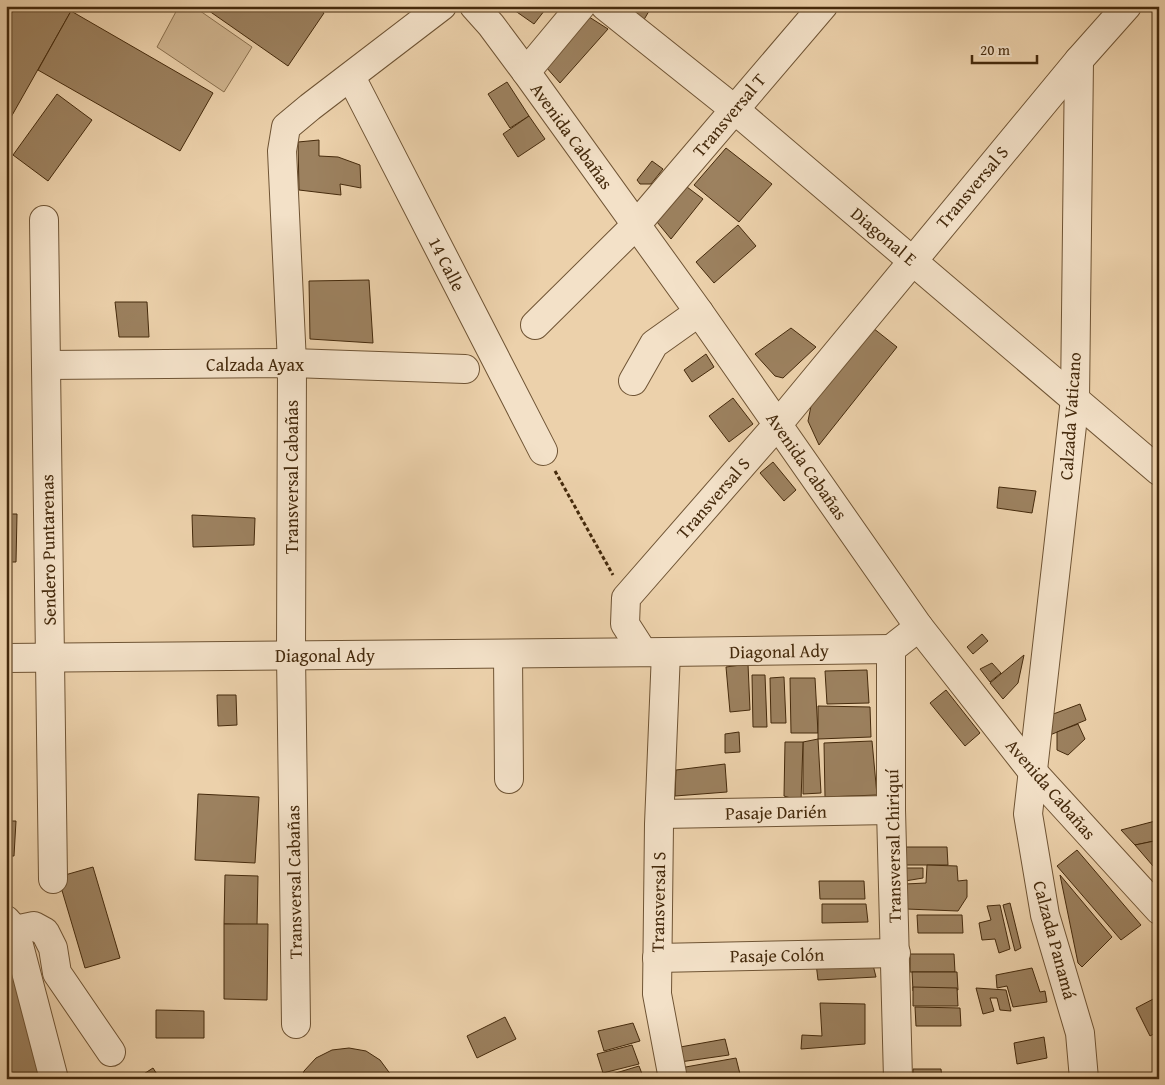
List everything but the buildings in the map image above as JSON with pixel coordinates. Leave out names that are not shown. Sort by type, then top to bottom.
[{"type":"street","name":"Transversal Cabañas","points":[[296,1024],[291,655],[292,363],[282,151],[286,127],[442,6]]},
{"type":"street","name":"Avenida Cabañas","points":[[474,6],[491,25],[526,72],[699,312],[919,626],[1032,771],[1159,910]]},
{"type":"street","points":[[526,72],[581,6]]},
{"type":"street","name":"Diagonal E","points":[[605,6],[734,109],[1159,471]]},
{"type":"street","name":"Transversal T","points":[[535,325],[636,226],[823,6]]},
{"type":"street","name":"Transversal S","points":[[626,598],[778,424],[912,260],[1079,60],[1127,6]]},
{"type":"street","name":"Calzada Vaticano","points":[[1032,771],[1075,399],[1079,60]]},
{"type":"street","name":"14 Calle","points":[[351,77],[543,451]]},
{"type":"street","name":"Sendero Puntarenas","points":[[44,220],[53,879]]},
{"type":"street","points":[[633,381],[654,344],[699,312]]},
{"type":"street","name":"Calzada Ayax","points":[[46,365],[292,363],[465,369]]},
{"type":"street","points":[[626,598],[625,624],[654,652]]},
{"type":"street","points":[[892,650],[919,626]]},
{"type":"street","name":"Diagonal Ady","points":[[6,658],[508,655],[892,650]]},
{"type":"street","name":"Transversal Chiriquí","points":[[892,650],[891,810],[898,1079]]},
{"type":"street","name":"Transversal S","points":[[654,652],[660,814],[657,994],[674,1079]]},
{"type":"street","points":[[508,655],[509,779]]},
{"type":"street","name":"Calzada Panamá","points":[[1032,771],[1028,814],[1045,915],[1080,1033],[1084,1079]]},
{"type":"street","name":"Pasaje Darién","points":[[660,814],[891,810]]},
{"type":"street","points":[[54,1079],[11,925],[34,926],[45,932],[53,948],[57,973],[111,1052]]},
{"type":"street","name":"Pasaje Colón","points":[[658,958],[896,953]]},
{"type":"path","points":[[543,451],[626,598]]},
{"type":"shaded area","points":[[179,6],[193,6],[252,47],[224,92],[157,47]]}]
